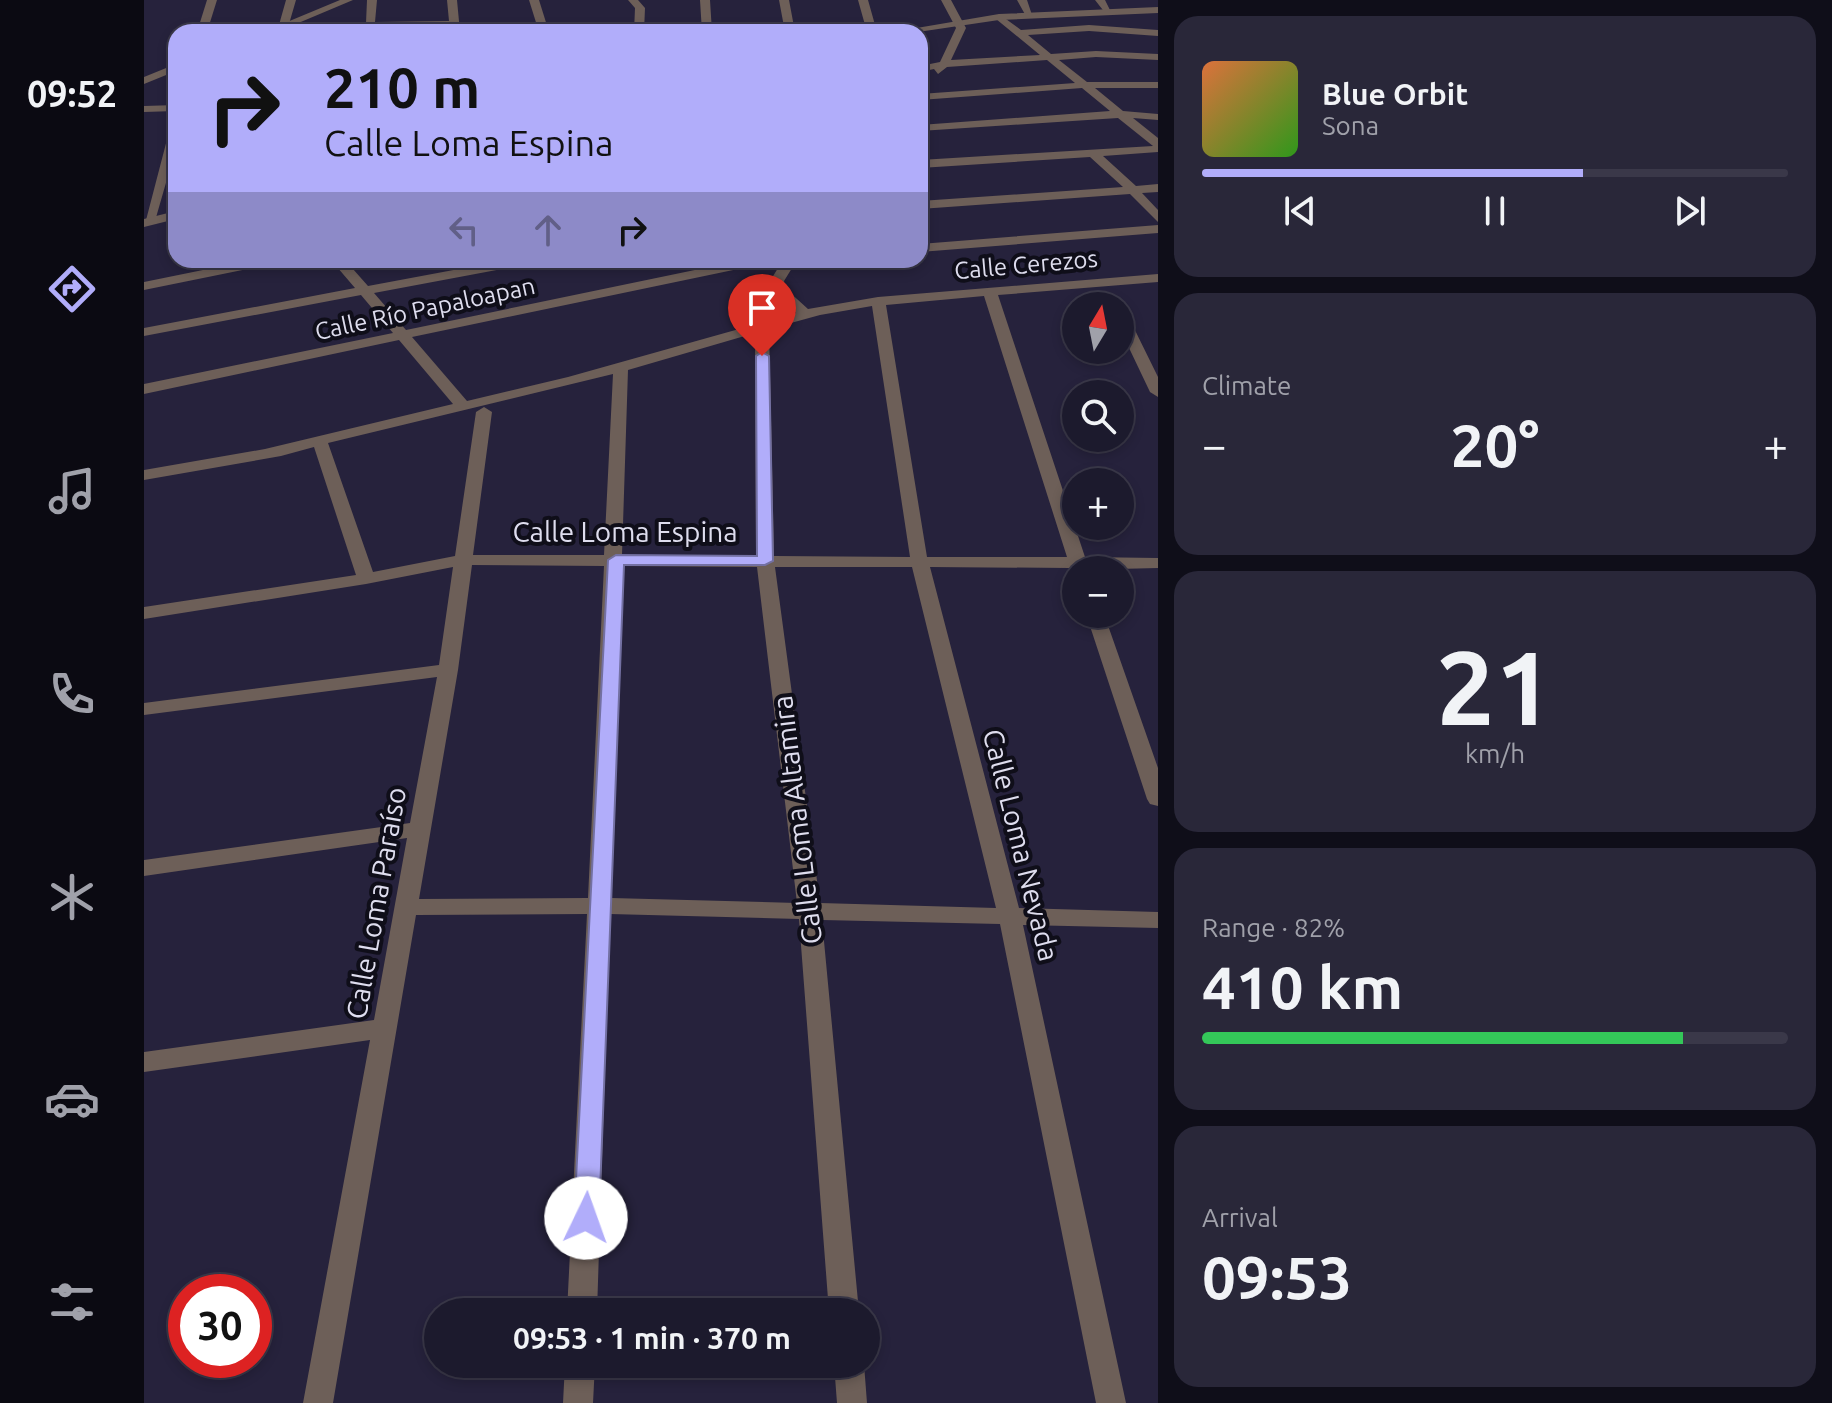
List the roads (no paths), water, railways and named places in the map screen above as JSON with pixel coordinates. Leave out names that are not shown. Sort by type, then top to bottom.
[{"type":"street","points":[[204,24],[212,0]]},
{"type":"street","points":[[284,24],[291,0]]},
{"type":"street","points":[[293,24],[348,0]]},
{"type":"street","points":[[370,24],[372,0]]},
{"type":"street","points":[[452,0],[454,24]]},
{"type":"street","points":[[534,0],[542,24]]},
{"type":"street","points":[[633,0],[640,8],[639,24]]},
{"type":"street","points":[[705,0],[706,24]]},
{"type":"street","points":[[784,0],[788,24]]},
{"type":"street","points":[[863,0],[870,24]]},
{"type":"street","points":[[928,79],[944,64],[961,28],[946,0]]},
{"type":"street","points":[[1022,0],[1030,16]]},
{"type":"street","points":[[1100,0],[1109,12]]},
{"type":"street","points":[[928,27],[999,17],[1158,10]]},
{"type":"street","points":[[999,17],[1158,146]]},
{"type":"street","points":[[1021,33],[1089,28],[1158,33]]},
{"type":"street","points":[[928,67],[1111,54],[1158,57]]},
{"type":"street","points":[[144,81],[168,70]]},
{"type":"street","points":[[928,96],[1085,85],[1158,85]]},
{"type":"street","points":[[144,109],[168,108]]},
{"type":"street","points":[[928,127],[1121,114],[1158,117]]},
{"type":"street","points":[[928,163],[1158,146]]},
{"type":"street","points":[[146,222],[168,153]]},
{"type":"street","points":[[1093,153],[1158,218]]},
{"type":"street","points":[[928,204],[1158,188]]},
{"type":"street","points":[[146,222],[168,217]]},
{"type":"street","points":[[928,247],[1158,229]]},
{"type":"street","points":[[144,286],[233,268]]},
{"type":"street","points":[[345,268],[402,336],[474,410]]},
{"type":"street","points":[[144,332],[488,268]]},
{"type":"street","name":"Calle Río Papaloapan","points":[[144,389],[724,268]]},
{"type":"street","points":[[785,268],[777,281],[780,291],[805,314]]},
{"type":"street","name":"Calle Cerezos","points":[[271,452],[322,446],[474,410],[805,314],[878,301],[1158,278]]},
{"type":"street","points":[[1105,283],[1109,292]]},
{"type":"street","points":[[990,292],[1076,556]]},
{"type":"street","name":"Calle Loma Nevada","points":[[878,301],[919,560],[1010,918],[1111,1403]]},
{"type":"street","name":"Calle Loma Altamira","points":[[762,327],[765,561],[810,912],[843,1298]]},
{"type":"street","points":[[1134,343],[1158,392]]},
{"type":"street","points":[[583,1298],[616,560],[621,367]]},
{"type":"street","name":"Calle Cerezos","points":[[144,475],[474,410]]},
{"type":"street","name":"Calle Loma Paraíso","points":[[318,1403],[448,670],[462,560],[474,410]]},
{"type":"street","points":[[322,446],[366,579]]},
{"type":"street","name":"Calle Loma Espina","points":[[144,613],[366,579],[462,560],[919,560],[1062,565]]},
{"type":"street","name":"Calle Loma Espina","points":[[1134,564],[1158,563]]},
{"type":"street","points":[[1100,628],[1158,799]]},
{"type":"street","points":[[144,709],[448,670]]},
{"type":"street","points":[[144,868],[418,829]]},
{"type":"street","points":[[406,907],[600,906],[1158,920]]},
{"type":"street","points":[[144,1062],[385,1028]]},
{"type":"street","points":[[578,1403],[579,1378]]},
{"type":"street","points":[[850,1378],[852,1403]]}]
